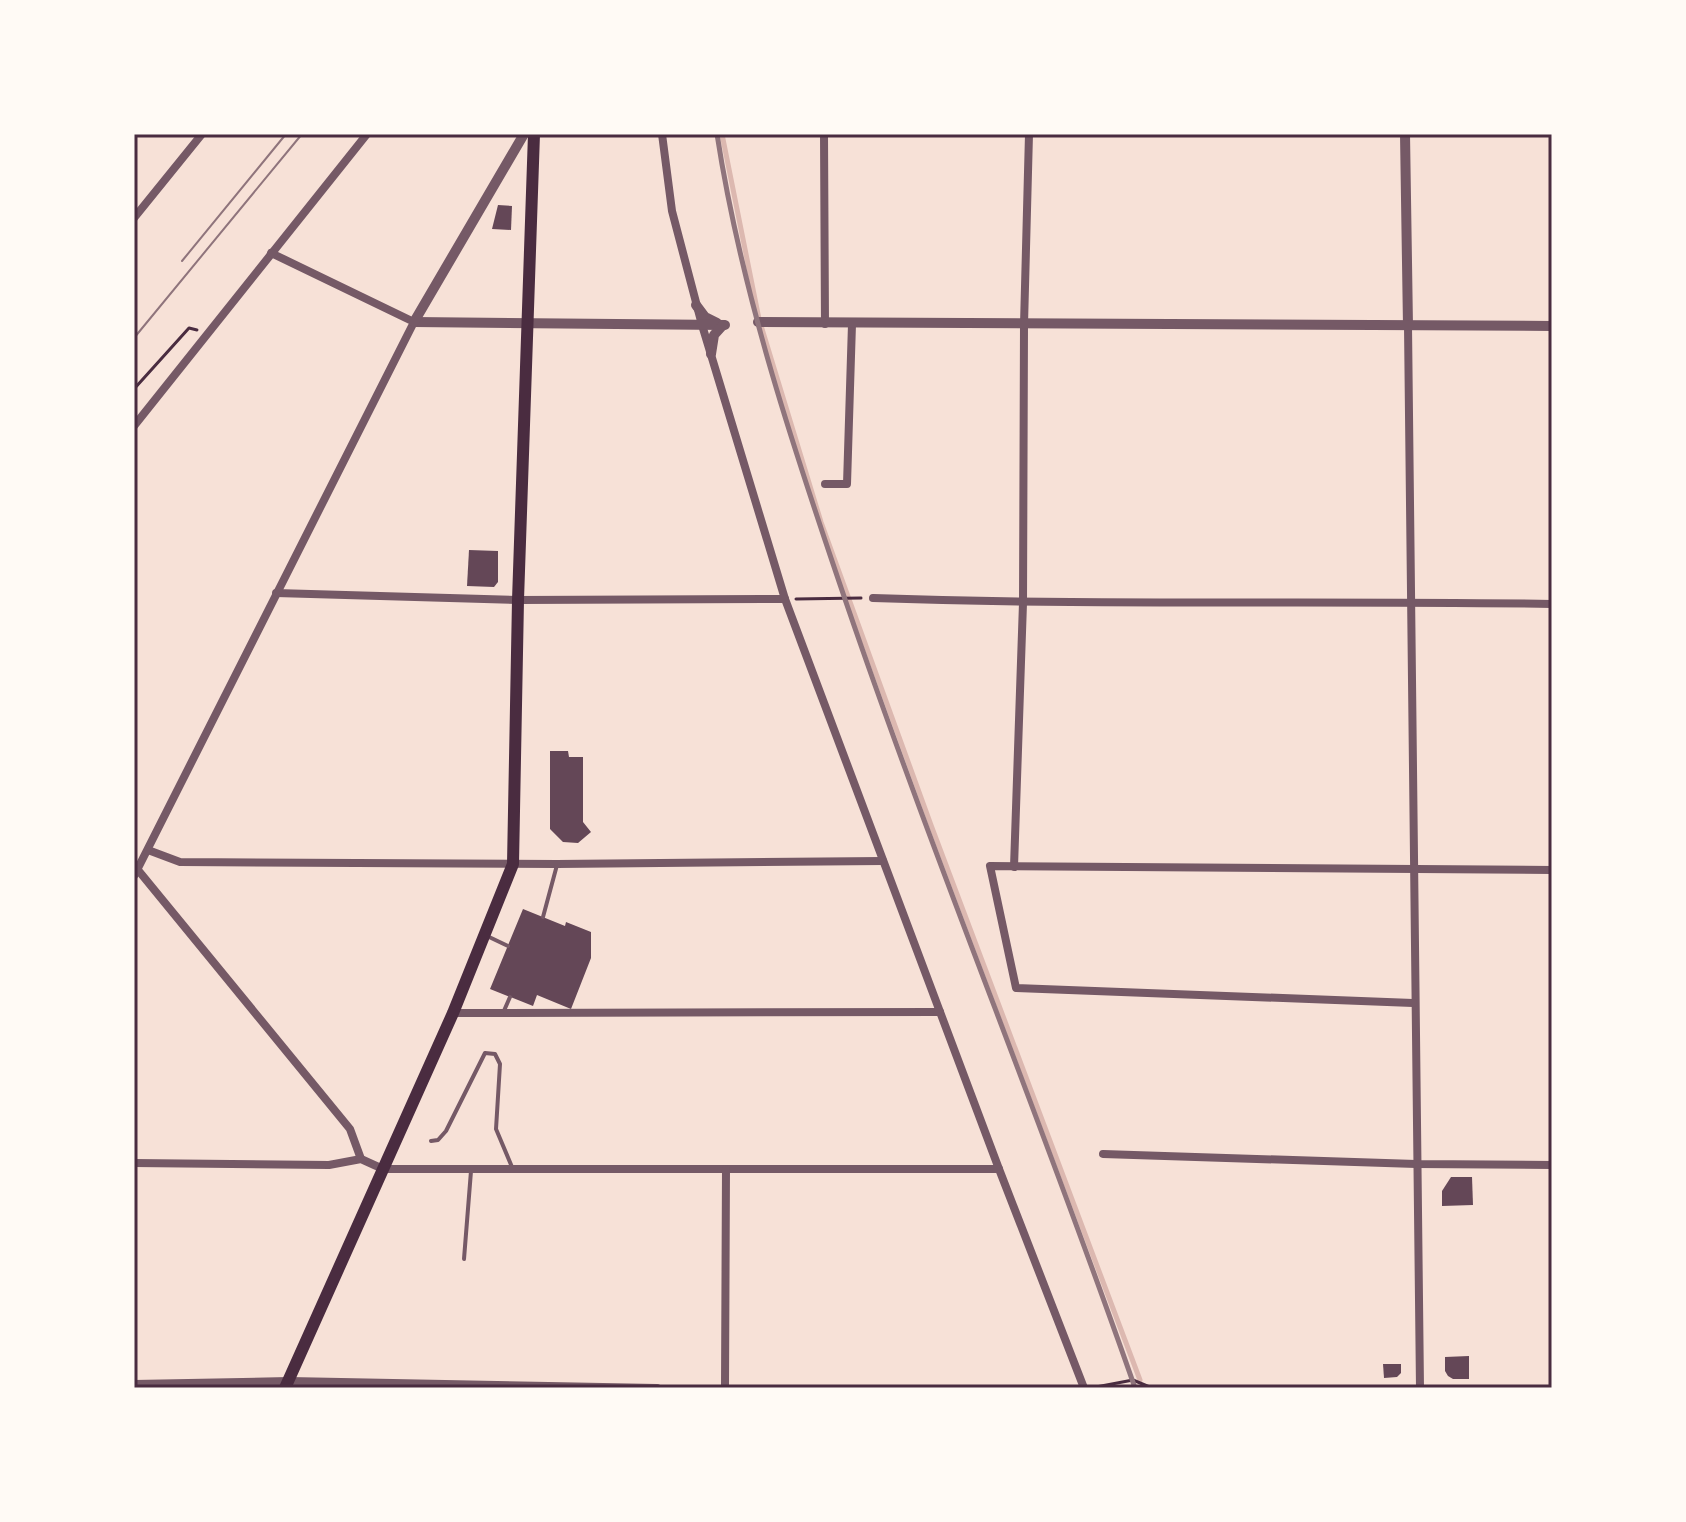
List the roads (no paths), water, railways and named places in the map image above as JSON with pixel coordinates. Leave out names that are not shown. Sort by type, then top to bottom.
[{"type":"main road","points":[[287,1384],[453,1013],[513,864],[518,600],[534,134]]},
{"type":"street","points":[[134,218],[202,134]]},
{"type":"street","points":[[134,426],[367,134]]},
{"type":"street","points":[[361,1159],[350,1129],[136,873],[414,322],[524,134]]},
{"type":"street","points":[[662,134],[672,211],[696,305],[785,599],[1084,1388]]},
{"type":"street","points":[[824,134],[825,324]]},
{"type":"street","points":[[1014,867],[1023,603],[1024,325],[1029,134]]},
{"type":"street","points":[[1405,134],[1420,1388]]},
{"type":"street","points":[[271,253],[414,322],[724,325]]},
{"type":"street","points":[[696,305],[705,317],[724,325]]},
{"type":"street","points":[[758,322],[1552,326]]},
{"type":"street","points":[[825,484],[847,484],[852,324]]},
{"type":"street","points":[[711,354],[714,335],[724,325]]},
{"type":"street","points":[[276,593],[518,600],[785,599]]},
{"type":"street","points":[[873,598],[1023,603],[1412,601],[1552,604]]},
{"type":"street","points":[[148,850],[180,862],[557,864],[883,861]]},
{"type":"street","points":[[1413,1003],[1016,988],[990,866],[1552,870]]},
{"type":"street","points":[[453,1013],[940,1012]]},
{"type":"street","points":[[1103,1154],[1552,1165]]},
{"type":"street","points":[[134,1163],[329,1165],[361,1159],[383,1169],[999,1169]]},
{"type":"street","points":[[725,1388],[726,1169]]},
{"type":"street","points":[[134,1384],[657,1388]]},
{"type":"lane","points":[[543,917],[557,864]]},
{"type":"lane","points":[[484,935],[508,946]]},
{"type":"lane","points":[[503,1013],[510,997]]},
{"type":"lane","points":[[431,1141],[438,1140],[446,1131],[485,1053],[495,1054],[500,1064],[496,1129],[513,1169]]},
{"type":"lane","points":[[464,1259],[471,1169]]},
{"type":"waterway","points":[[722,134],[759,319],[821,522],[931,825],[1140,1380]]},
{"type":"tram line","points":[[182,261],[286,134]]},
{"type":"tram line","points":[[134,338],[302,134]]},
{"type":"railway","points":[[717,134],[755,314],[809,491],[882,706],[1135,1388]]}]
